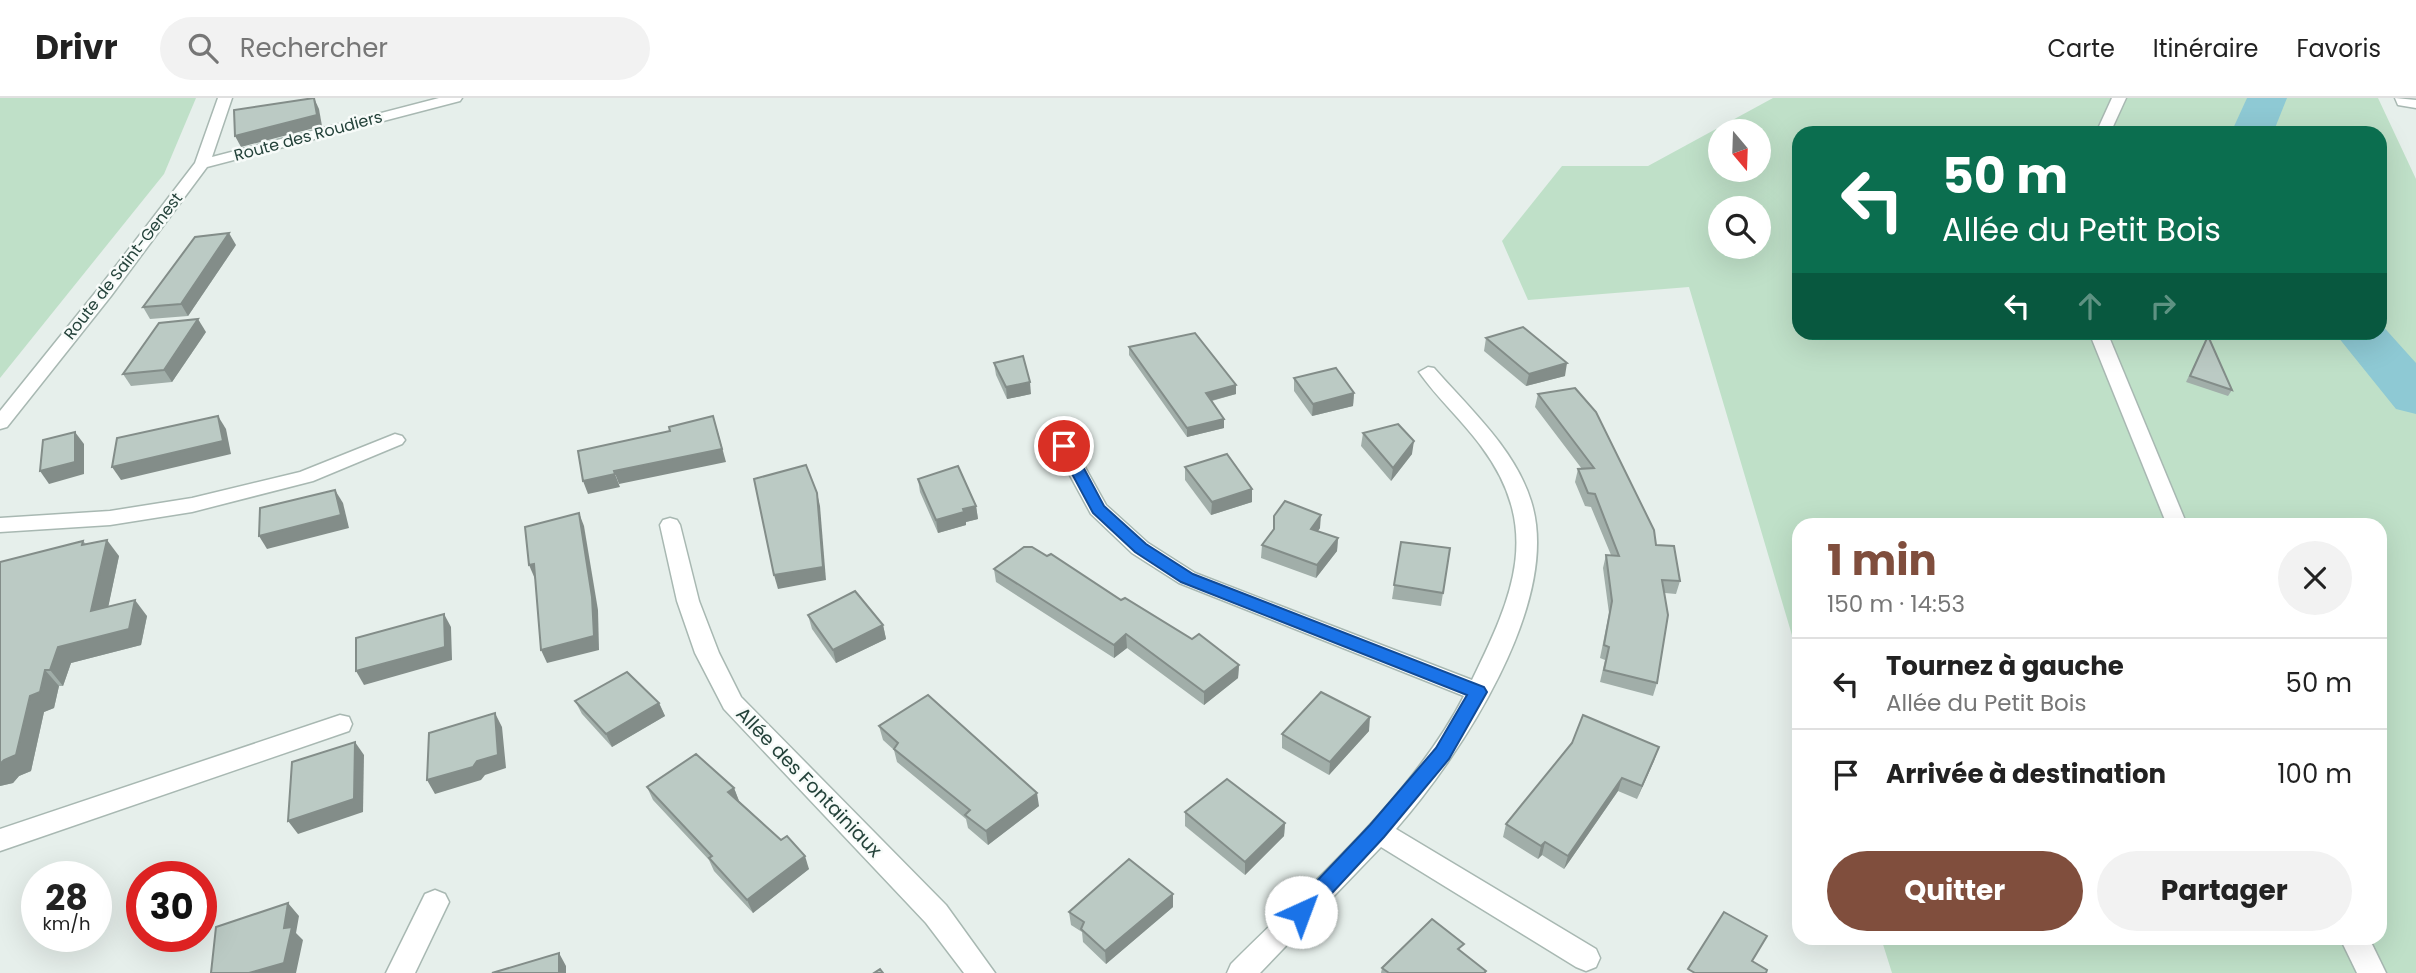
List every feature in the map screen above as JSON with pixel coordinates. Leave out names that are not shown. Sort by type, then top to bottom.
[{"type":"street","name":"Route de Saint-Genest","points":[[0,423],[105,292],[202,164],[225,98]]},
{"type":"street","name":"Route des Roudiers","points":[[202,164],[455,98]]},
{"type":"street","points":[[2106,126],[2119,98]]},
{"type":"street","points":[[2402,98],[2403,102],[2416,104]]},
{"type":"street","points":[[2101,340],[2174,518]]},
{"type":"street","points":[[1241,973],[1377,831],[1442,754],[1478,692],[1513,618],[1529,558],[1526,520],[1516,486],[1488,444],[1428,372]]},
{"type":"street","points":[[0,525],[110,518],[192,505],[306,477],[395,440]]},
{"type":"street","points":[[1064,446],[1098,509],[1140,548],[1187,578],[1478,692]]},
{"type":"street","name":"Allée des Fontainiaux","points":[[670,525],[688,601],[707,653],[732,703],[936,914],[981,973]]},
{"type":"street","points":[[0,839],[340,724]]},
{"type":"street","points":[[1377,831],[1586,958]]},
{"type":"street","points":[[400,973],[435,902]]},
{"type":"street","points":[[2358,945],[2372,973]]},
{"type":"green space","points":[[0,98],[196,98],[164,174],[0,378]]},
{"type":"green space","points":[[1773,98],[2378,98],[2416,179],[2416,973],[1892,973],[1883,945],[2387,945],[2387,518],[1792,518],[1792,635],[1689,287],[1528,300],[1502,241],[1562,166],[1648,166],[1708,133],[1708,182],[1771,182],[1771,119],[1734,119]]},
{"type":"building","points":[[314,98],[317,115],[235,136],[234,110]]},
{"type":"building","points":[[229,233],[181,304],[143,307],[195,237]]},
{"type":"building","points":[[198,319],[164,370],[123,374],[159,323]]},
{"type":"building","points":[[1523,327],[1567,363],[1529,374],[1486,338]]},
{"type":"building","points":[[1195,333],[1236,385],[1206,393],[1224,419],[1187,428],[1129,347]]},
{"type":"building","points":[[2206,340],[2210,340],[2232,390],[2190,376]]},
{"type":"building","points":[[1023,356],[1030,382],[1006,387],[994,363]]},
{"type":"building","points":[[1336,368],[1354,393],[1313,404],[1294,378]]},
{"type":"building","points":[[1575,388],[1596,412],[1654,530],[1656,545],[1674,546],[1680,581],[1662,580],[1668,615],[1657,683],[1604,670],[1609,647],[1604,645],[1612,601],[1606,555],[1619,556],[1595,494],[1588,493],[1578,469],[1594,468],[1538,394]]},
{"type":"building","points":[[218,416],[223,441],[112,467],[117,438]]},
{"type":"building","points":[[713,416],[722,449],[614,471],[615,474],[583,481],[578,451],[670,431],[669,427]]},
{"type":"building","points":[[1398,424],[1414,441],[1393,468],[1363,433]]},
{"type":"building","points":[[75,432],[75,462],[40,471],[43,440]]},
{"type":"building","points":[[1227,454],[1252,489],[1212,502],[1185,467]]},
{"type":"building","points":[[806,465],[817,493],[823,567],[774,575],[754,479]]},
{"type":"building","points":[[958,466],[976,506],[936,520],[918,479]]},
{"type":"building","points":[[335,490],[341,515],[259,536],[260,508]]},
{"type":"building","points":[[1285,501],[1321,515],[1311,529],[1338,538],[1317,565],[1262,545],[1274,529],[1274,516]]},
{"type":"building","points":[[579,513],[592,597],[594,636],[541,650],[534,564],[529,565],[525,527]]},
{"type":"building","points":[[107,540],[91,611],[135,600],[129,629],[58,647],[50,670],[45,670],[40,692],[30,696],[16,755],[0,764],[0,562],[83,541],[82,545]]},
{"type":"building","points":[[1401,542],[1450,548],[1443,593],[1394,585]]},
{"type":"building","points":[[1024,547],[1032,547],[1047,556],[1051,554],[1121,600],[1125,598],[1192,639],[1199,634],[1239,665],[1204,692],[1126,634],[1114,645],[994,569]]},
{"type":"building","points":[[855,591],[883,625],[833,650],[808,615]]},
{"type":"building","points":[[444,614],[445,647],[356,671],[356,638]]},
{"type":"building","points":[[627,672],[659,703],[606,734],[575,701]]},
{"type":"building","points":[[1321,692],[1370,717],[1330,762],[1282,734]]},
{"type":"building","points":[[928,695],[1037,793],[986,831],[965,815],[970,810],[894,749],[898,743],[879,726]]},
{"type":"building","points":[[495,713],[498,755],[477,761],[473,767],[427,780],[429,733]]},
{"type":"building","points":[[1583,715],[1659,747],[1642,786],[1622,778],[1568,856],[1545,842],[1541,846],[1506,824],[1572,743]]},
{"type":"building","points":[[355,742],[354,799],[288,821],[292,762]]},
{"type":"building","points":[[696,754],[734,788],[728,792],[781,840],[787,836],[805,856],[747,900],[709,858],[712,856],[647,787]]},
{"type":"building","points":[[1227,779],[1285,823],[1245,862],[1185,812]]},
{"type":"building","points":[[1129,859],[1173,894],[1105,951],[1081,929],[1084,922],[1069,912]]},
{"type":"building","points":[[288,903],[284,928],[292,927],[284,963],[249,973],[211,973],[213,952],[217,952],[217,927]]},
{"type":"building","points":[[1724,912],[1767,936],[1752,961],[1767,970],[1766,973],[1695,973],[1688,969]]},
{"type":"building","points":[[1432,919],[1464,944],[1458,949],[1486,971],[1484,973],[1389,973],[1382,968]]},
{"type":"building","points":[[559,953],[559,973],[492,973]]},
{"type":"waterway","points":[[2255,126],[2267,98]]},
{"type":"waterway","points":[[2367,340],[2416,397]]},
{"type":"route","points":[[1064,446],[1098,509],[1140,548],[1187,578],[1478,692],[1442,754],[1377,831],[1301,912]]}]
